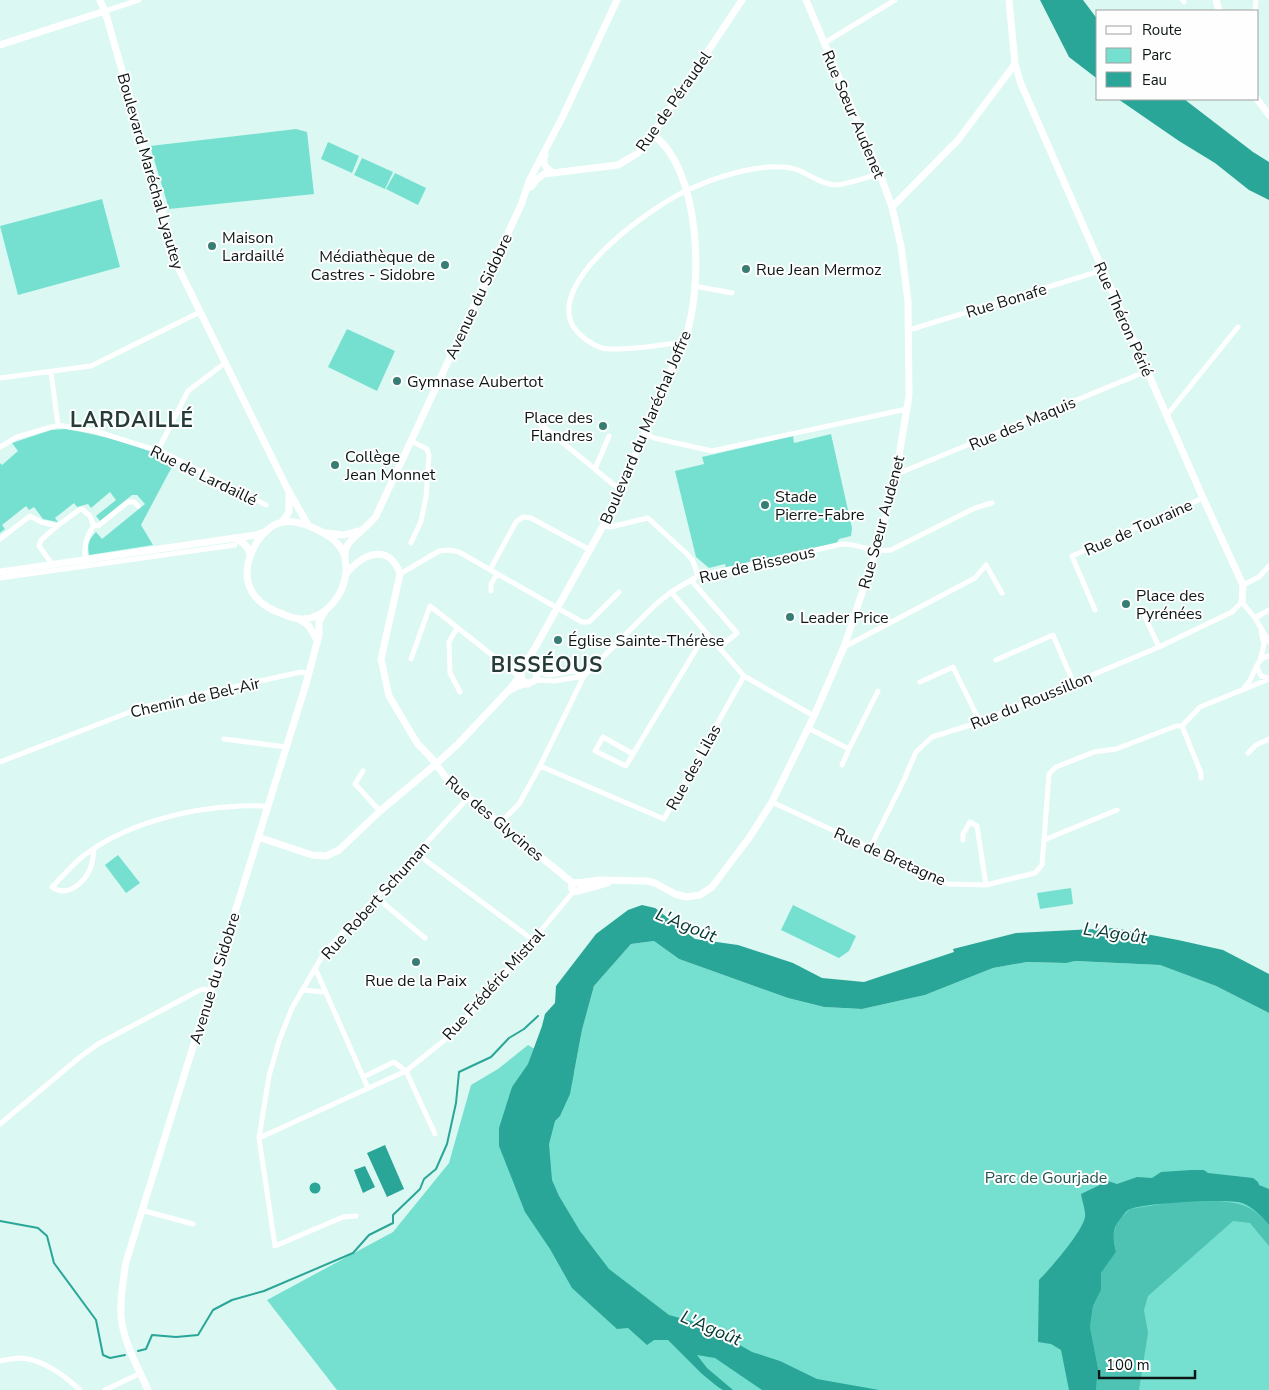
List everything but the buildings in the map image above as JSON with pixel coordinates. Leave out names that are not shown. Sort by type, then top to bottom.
[{"type":"street","points":[[100,0],[105,11]]},
{"type":"street","points":[[104,0],[105,11]]},
{"type":"street","points":[[0,45],[139,0]]},
{"type":"street","name":"Avenue du Sidobre","points":[[345,558],[346,549],[351,540],[376,516],[521,205],[530,179],[547,148],[616,0]]},
{"type":"street","name":"Rue de Péraudel","points":[[521,205],[536,180],[544,174],[618,165],[638,153],[742,0]]},
{"type":"street","name":"Rue Sœur Audenet","points":[[576,887],[611,882],[651,882],[675,894],[686,897],[700,895],[712,887],[749,838],[772,802],[814,716],[844,647],[876,551],[897,474],[909,396],[908,302],[904,263],[892,207],[880,174],[806,0]]},
{"type":"street","points":[[824,43],[895,0]]},
{"type":"street","name":"Rue Théron Périé","points":[[1009,0],[1014,64],[1021,84],[1243,585],[1242,602]]},
{"type":"street","name":"Boulevard Maréchal Lyautey","points":[[105,11],[178,267],[287,488],[308,526]]},
{"type":"street","points":[[892,207],[958,140],[1014,64]]},
{"type":"street","points":[[1258,100],[1269,115]]},
{"type":"street","name":"Boulevard du Maréchal Joffre","points":[[258,837],[312,855],[326,856],[339,850],[380,811],[464,738],[508,691],[521,674],[528,658],[558,608],[603,526],[621,488],[691,320],[695,241],[687,190],[676,162],[664,145],[652,134]]},
{"type":"street","points":[[547,148],[543,162],[552,172]]},
{"type":"street","points":[[682,345],[677,343],[614,349],[602,348],[579,334],[569,321],[569,302],[574,286],[602,251],[654,211],[687,190],[739,171],[765,168],[797,170],[836,185],[880,174]]},
{"type":"street","points":[[888,196],[902,196]]},
{"type":"street","name":"Rue Bonafe","points":[[909,330],[1103,270]]},
{"type":"street","points":[[694,286],[732,294]]},
{"type":"street","points":[[0,378],[91,366],[200,312]]},
{"type":"street","points":[[1167,415],[1238,327]]},
{"type":"street","points":[[158,450],[188,391],[225,363]]},
{"type":"street","name":"Rue des Maquis","points":[[897,474],[1147,371]]},
{"type":"street","points":[[51,372],[58,425]]},
{"type":"street","points":[[644,434],[712,451],[907,409]]},
{"type":"street","points":[[540,423],[621,488]]},
{"type":"street","name":"Rue de Lardaillé","points":[[0,447],[17,437],[58,425],[95,431],[158,450],[177,458],[266,505]]},
{"type":"street","points":[[595,469],[609,436]]},
{"type":"street","points":[[411,441],[427,449],[429,455],[426,497],[421,521],[411,543]]},
{"type":"street","points":[[0,578],[86,562],[225,543],[256,535],[281,522],[288,515],[290,507],[287,488]]},
{"type":"street","name":"Rue de Touraine","points":[[1095,610],[1072,556],[1203,498]]},
{"type":"street","points":[[94,525],[101,524],[128,502],[134,502],[138,506]]},
{"type":"street","points":[[876,551],[891,550],[976,508],[992,504]]},
{"type":"street","points":[[52,564],[39,546],[41,540],[57,526],[82,509],[90,516],[94,525]]},
{"type":"street","points":[[0,539],[30,516],[41,522],[57,526]]},
{"type":"street","points":[[490,570],[516,522],[523,517],[531,518],[590,550]]},
{"type":"street","points":[[603,526],[610,528],[648,518],[687,554],[693,561],[698,576]]},
{"type":"street","points":[[281,522],[293,522],[323,533],[338,543],[345,558],[346,574],[335,602],[324,613],[312,618],[299,619]]},
{"type":"street","points":[[323,533],[348,535],[369,524]]},
{"type":"street","points":[[86,562],[84,547],[94,525]]},
{"type":"street","points":[[265,532],[250,556],[246,575],[254,596],[272,610],[299,619],[309,626],[317,640]]},
{"type":"street","points":[[234,541],[246,546],[250,556]]},
{"type":"street","name":"Rue de Bisseous","points":[[500,823],[519,804],[540,766],[584,676],[654,606],[671,592],[698,576],[842,544],[854,544],[876,551]]},
{"type":"street","points":[[346,574],[360,561],[379,554],[386,554],[397,563],[400,574],[439,551],[459,552],[582,622],[589,622],[619,592]]},
{"type":"street","points":[[345,558],[360,561]]},
{"type":"street","points":[[0,572],[52,564],[86,562]]},
{"type":"street","points":[[844,647],[975,578],[986,565],[1002,593]]},
{"type":"street","points":[[1243,585],[1259,577],[1269,566]]},
{"type":"street","name":"Rue des Glycines","points":[[400,574],[381,659],[389,696],[417,743],[449,782],[576,887]]},
{"type":"street","points":[[491,591],[497,574]]},
{"type":"street","points":[[691,580],[737,633],[719,648]]},
{"type":"street","points":[[671,592],[744,676],[814,716]]},
{"type":"street","points":[[1242,602],[1256,618],[1269,642]]},
{"type":"street","name":"Rue du Roussillon","points":[[870,848],[916,752],[932,737],[980,722],[1159,647],[1232,612],[1242,602]]},
{"type":"street","points":[[411,659],[430,606],[516,674],[521,674],[529,667],[550,675],[573,671],[584,676]]},
{"type":"street","points":[[1256,618],[1269,610]]},
{"type":"street","name":"Avenue du Sidobre","points":[[148,1390],[128,1343],[121,1318],[121,1292],[126,1262],[286,747],[319,635],[319,622],[324,613]]},
{"type":"street","points":[[1144,615],[1159,647]]},
{"type":"street","points":[[457,628],[449,642],[450,673],[460,692]]},
{"type":"street","points":[[1239,691],[1250,682],[1260,660],[1264,646],[1261,630]]},
{"type":"street","points":[[633,754],[603,737],[595,751],[626,766],[706,633]]},
{"type":"street","points":[[996,660],[1052,635],[1074,684]]},
{"type":"street","points":[[530,683],[537,676],[532,661],[532,653]]},
{"type":"street","points":[[1260,660],[1269,656]]},
{"type":"street","points":[[1257,666],[1261,676],[1269,678]]},
{"type":"street","points":[[920,682],[953,667],[980,722]]},
{"type":"street","name":"Chemin de Bel-Air","points":[[0,762],[143,707],[301,672],[308,674]]},
{"type":"street","points":[[521,674],[522,680],[530,683],[539,680],[554,681],[584,676]]},
{"type":"street","name":"Rue des Lilas","points":[[540,766],[664,819],[744,676]]},
{"type":"street","points":[[1201,778],[1182,726],[1200,707],[1269,678]]},
{"type":"street","name":"Boulevard du Maréchal Joffre","points":[[508,691],[530,683]]},
{"type":"street","points":[[842,765],[878,691]]},
{"type":"street","name":"Rue de Bretagne","points":[[772,802],[948,884],[986,885],[1036,873],[1042,865],[1049,774],[1056,767],[1094,752],[1116,750],[1176,726],[1182,726]]},
{"type":"street","points":[[808,728],[849,749]]},
{"type":"street","points":[[224,739],[286,747]]},
{"type":"street","points":[[1248,753],[1256,745],[1269,739]]},
{"type":"street","points":[[363,772],[355,784],[380,811]]},
{"type":"street","name":"Rue Robert Schuman","points":[[356,1216],[342,1217],[275,1246],[260,1138],[272,1068],[289,1016],[324,953],[468,798]]},
{"type":"street","points":[[94,849],[89,871],[78,884],[65,892],[58,891],[52,887],[82,857],[94,849],[126,832],[152,822],[200,810],[223,807],[267,807]]},
{"type":"street","points":[[1044,840],[1117,810]]},
{"type":"street","points":[[963,840],[963,834],[970,822],[977,826],[986,885]]},
{"type":"street","points":[[417,854],[533,940]]},
{"type":"street","name":"Rue Frédéric Mistral","points":[[260,1138],[406,1071],[452,1034],[497,983],[576,887]]},
{"type":"street","points":[[376,897],[425,938]]},
{"type":"street","points":[[315,968],[368,1088]]},
{"type":"street","points":[[0,1124],[98,1044],[198,991],[203,989],[210,991]]},
{"type":"street","points":[[302,990],[324,992]]},
{"type":"street","points":[[363,1077],[394,1062],[406,1071],[435,1134]]},
{"type":"street","points":[[141,1210],[193,1224]]},
{"type":"street","points":[[0,1361],[21,1358],[38,1362],[56,1370],[80,1390]]},
{"type":"street","points":[[105,1390],[141,1373]]},
{"type":"green space","points":[[296,129],[307,132],[314,194],[169,209],[150,146]]},
{"type":"green space","points":[[328,142],[359,156],[352,173],[321,159]]},
{"type":"green space","points":[[362,158],[393,172],[385,189],[354,175]]},
{"type":"green space","points":[[395,173],[426,188],[418,205],[386,189]]},
{"type":"green space","points":[[102,199],[120,267],[18,295],[0,226]]},
{"type":"green space","points":[[347,329],[395,351],[377,391],[328,367]]},
{"type":"green space","points":[[65,429],[121,442],[175,461],[141,525],[153,545],[89,555],[89,542],[96,532],[102,539],[145,504],[137,495],[132,495],[100,521],[96,516],[116,500],[110,492],[91,508],[88,504],[77,507],[74,503],[55,518],[58,522],[43,519],[34,507],[29,510],[26,506],[2,525],[5,529],[0,533],[0,463],[2,465],[18,451],[12,443],[51,430]]},
{"type":"green space","name":"Stade Pierre-Fabre","points":[[831,434],[852,528],[851,536],[839,539],[836,544],[726,568],[725,564],[709,568],[696,557],[675,471],[704,464],[702,457],[793,436],[794,443]]},
{"type":"green space","points":[[118,855],[140,883],[126,893],[105,865]]},
{"type":"green space","points":[[1071,888],[1073,904],[1040,909],[1037,893]]},
{"type":"green space","points":[[793,905],[856,936],[849,951],[839,958],[781,930]]},
{"type":"green space","name":"Parc de Gourjade","points":[[654,941],[679,959],[788,998],[824,1007],[862,1009],[925,995],[993,968],[1027,962],[1065,963],[1074,961],[1160,965],[1216,986],[1269,1013],[1269,1390],[337,1390],[267,1300],[393,1232],[449,1163],[471,1085],[498,1069],[528,1045],[574,1073],[582,1030],[594,986],[631,944]]},
{"type":"shaded area","points":[[1219,1201],[1242,1205],[1258,1214],[1269,1225],[1269,1246],[1250,1223],[1233,1221],[1148,1296],[1144,1310],[1148,1333],[1139,1390],[1096,1390],[1098,1368],[1090,1327],[1093,1306],[1101,1290],[1101,1273],[1116,1252],[1113,1236],[1117,1222],[1130,1209],[1174,1202]]},
{"type":"water","points":[[1040,0],[1083,0],[1096,17],[1096,77],[1069,57]]},
{"type":"water","points":[[1119,100],[1185,100],[1269,162],[1269,200],[1249,190],[1215,163]]},
{"type":"water","name":"L'Agoût","points":[[642,905],[655,908],[695,939],[738,945],[793,963],[822,978],[864,982],[954,952],[953,949],[1016,933],[1114,928],[1223,950],[1269,974],[1269,1013],[1216,986],[1160,965],[1075,961],[1066,963],[1027,962],[993,968],[925,995],[862,1009],[824,1007],[788,998],[679,959],[654,941],[631,944],[594,986],[582,1030],[570,1094],[560,1116],[555,1121],[549,1144],[552,1180],[559,1196],[580,1231],[609,1269],[669,1315],[705,1325],[752,1352],[780,1361],[817,1379],[879,1390],[762,1390],[715,1358],[697,1355],[707,1368],[733,1390],[723,1390],[702,1374],[668,1340],[654,1340],[647,1345],[628,1328],[617,1329],[572,1288],[550,1249],[525,1212],[499,1146],[499,1128],[512,1087],[528,1064],[545,1014],[555,1003],[556,986],[596,934],[628,910]]},
{"type":"water","points":[[385,1145],[404,1189],[387,1197],[367,1153]]},
{"type":"water","points":[[365,1166],[375,1187],[363,1193],[354,1170]]},
{"type":"water","points":[[1204,1170],[1208,1173],[1253,1178],[1259,1185],[1269,1189],[1269,1225],[1250,1207],[1242,1203],[1233,1202],[1168,1203],[1128,1210],[1118,1221],[1114,1229],[1116,1252],[1101,1273],[1101,1290],[1093,1306],[1090,1327],[1098,1368],[1096,1390],[1069,1390],[1061,1350],[1051,1344],[1038,1342],[1039,1280],[1065,1250],[1083,1223],[1085,1215],[1081,1194],[1108,1181],[1117,1184],[1137,1177],[1152,1178],[1161,1172]]},
{"type":"water","points":[[313,1183],[317,1183],[320,1188],[319,1192],[313,1193],[310,1190],[310,1186]]},
{"type":"waterway","points":[[138,1351],[146,1349],[152,1335],[176,1337],[198,1335],[213,1310],[232,1300],[264,1291],[353,1253],[369,1235],[393,1223],[393,1215],[420,1189],[424,1179],[436,1169],[447,1144],[456,1103],[459,1072],[491,1057],[509,1038],[524,1029],[538,1016]]},
{"type":"waterway","points":[[0,1221],[38,1228],[47,1236],[54,1263],[96,1320],[103,1355],[110,1358],[125,1355]]},
{"type":"place","name":"Maison Lardaillé","points":[[212,246]]},
{"type":"place","name":"Médiathèque de Castres - Sidobre","points":[[445,265]]},
{"type":"place","name":"Rue Jean Mermoz","points":[[746,269]]},
{"type":"place","name":"Gymnase Aubertot","points":[[397,381]]},
{"type":"place","name":"Place des Flandres","points":[[603,426]]},
{"type":"place","name":"Collège Jean Monnet","points":[[335,465]]},
{"type":"place","name":"Stade Pierre-Fabre","points":[[765,505]]},
{"type":"place","name":"Place des Pyrénées","points":[[1126,604]]},
{"type":"place","name":"Leader Price","points":[[790,617]]},
{"type":"place","name":"Église Sainte-Thérèse","points":[[558,640]]},
{"type":"place","name":"Rue de la Paix","points":[[416,962]]},
{"type":"district","name":"LARDAILLÉ","points":[[132,420]]},
{"type":"district","name":"BISSÉOUS","points":[[547,665]]}]
